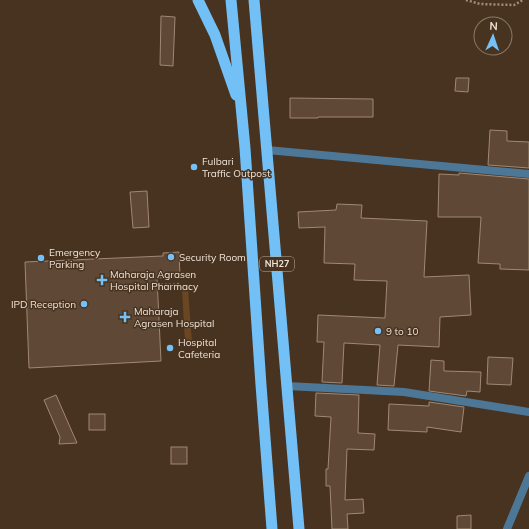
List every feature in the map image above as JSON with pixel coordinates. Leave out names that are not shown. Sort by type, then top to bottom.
[{"type":"highway","name":"NH27","points":[[198,0],[215,35],[242,113]]},
{"type":"highway","name":"NH27","points":[[231,0],[242,113],[272,529]]},
{"type":"highway","name":"NH27","points":[[254,0],[299,529]]},
{"type":"street","points":[[267,150],[529,174]]},
{"type":"street","points":[[287,386],[404,392],[529,412]]},
{"type":"street","points":[[507,529],[529,476]]},
{"type":"path","points":[[466,0],[480,4],[514,5],[523,0]]},
{"type":"path","points":[[157,285],[180,284]]},
{"type":"shaded area","points":[[188,288],[192,343],[185,343],[182,289]]},
{"type":"building","points":[[161,16],[175,17],[173,66],[160,65]]},
{"type":"building","points":[[456,78],[469,78],[468,92],[455,91]]},
{"type":"building","points":[[290,98],[373,99],[373,117],[290,118]]},
{"type":"building","points":[[490,130],[507,131],[507,141],[529,142],[529,168],[488,165]]},
{"type":"building","points":[[459,173],[529,179],[529,270],[500,269],[500,264],[478,263],[481,217],[438,217],[439,174],[459,175]]},
{"type":"building","points":[[147,191],[149,227],[133,228],[130,192]]},
{"type":"building","points":[[337,204],[362,205],[361,218],[427,221],[424,277],[469,275],[471,315],[440,317],[439,347],[398,345],[394,386],[377,385],[380,345],[344,343],[342,383],[322,382],[324,342],[317,342],[318,315],[385,318],[387,281],[354,280],[355,264],[324,263],[325,227],[299,228],[298,212],[336,210]]},
{"type":"building","points":[[179,252],[180,277],[157,278],[161,361],[29,368],[25,262],[163,256],[163,253]]},
{"type":"building","points":[[488,357],[513,358],[511,385],[487,384]]},
{"type":"building","points":[[431,360],[444,361],[444,371],[481,372],[480,392],[467,391],[466,396],[429,391]]},
{"type":"building","points":[[316,393],[359,395],[358,433],[375,434],[374,450],[347,449],[345,500],[363,499],[364,513],[347,514],[348,529],[332,529],[330,486],[326,486],[326,469],[328,469],[331,417],[315,416]]},
{"type":"building","points":[[56,395],[77,443],[59,444],[60,437],[44,400]]},
{"type":"building","points":[[429,402],[464,407],[461,432],[427,427],[427,432],[388,430],[389,404],[429,406]]},
{"type":"building","points":[[89,414],[105,414],[105,430],[89,430]]},
{"type":"building","points":[[171,447],[187,447],[187,464],[171,464]]},
{"type":"building","points":[[471,515],[471,529],[457,529],[457,516]]},
{"type":"place","name":"Fulbari Traffic Outpost","points":[[194,167]]},
{"type":"place","name":"Security Room","points":[[171,257]]},
{"type":"place","name":"Emergency Parking","points":[[41,258]]},
{"type":"place","name":"Maharaja Agrasen Hospital Pharmacy","points":[[102,280]]},
{"type":"place","name":"IPD Reception","points":[[84,304]]},
{"type":"place","name":"Maharaja Agrasen Hospital","points":[[125,317]]},
{"type":"place","name":"9 to 10","points":[[378,331]]},
{"type":"place","name":"Hospital Cafeteria","points":[[170,348]]}]
